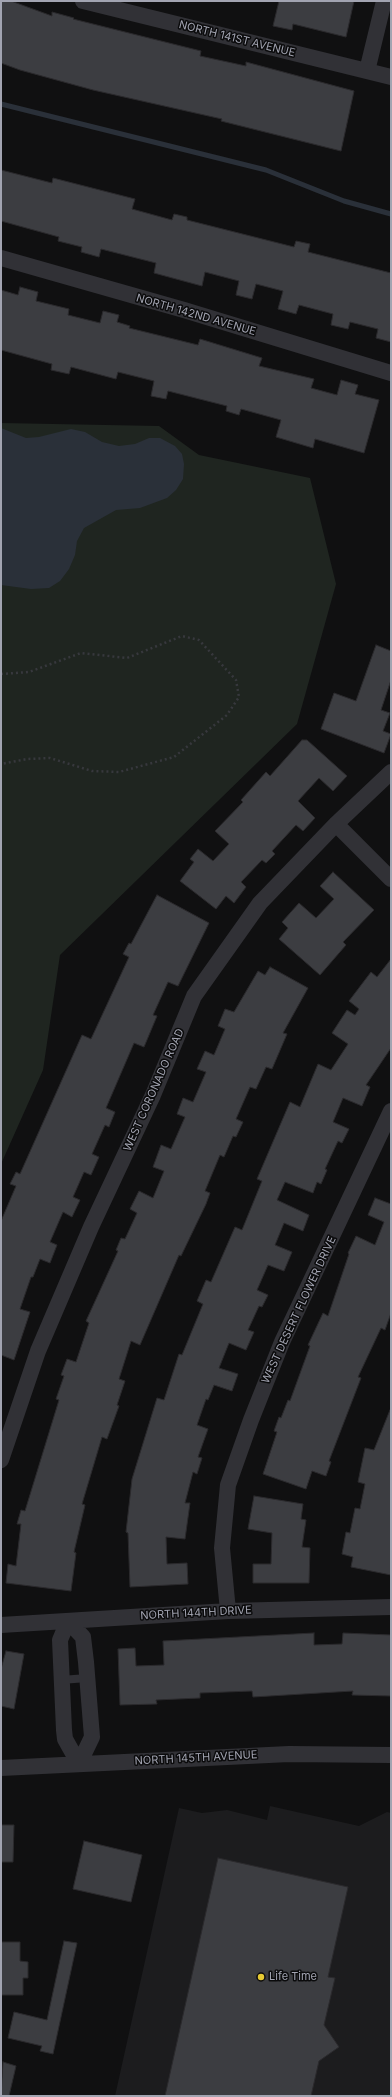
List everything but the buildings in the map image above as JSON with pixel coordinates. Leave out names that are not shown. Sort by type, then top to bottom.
[{"type":"street","name":"NORTH 141ST AVENUE","points":[[83,1],[391,77]]},
{"type":"street","points":[[367,71],[384,1]]},
{"type":"street","name":"NORTH 142ND AVENUE","points":[[1,258],[184,310],[391,373]]},
{"type":"street","name":"WEST CORONADO ROAD","points":[[1,1460],[38,1351],[91,1227],[153,1095],[194,996],[260,903],[336,824],[391,772]]},
{"type":"street","points":[[336,824],[391,879]]},
{"type":"street","name":"WEST DESERT FLOWER DRIVE","points":[[228,1611],[222,1548],[228,1485],[251,1420],[282,1342],[391,1111]]},
{"type":"street","name":"NORTH 144TH DRIVE","points":[[1,1625],[228,1611],[391,1606]]},
{"type":"street","points":[[68,1621],[83,1637],[92,1737],[79,1764],[65,1740],[60,1680],[60,1640],[68,1621]]},
{"type":"street","name":"NORTH 145TH AVENUE","points":[[1,1768],[282,1754],[391,1755]]},
{"type":"lane","points":[[60,1680],[87,1678]]},
{"type":"path","points":[[1,674],[29,672],[81,653],[127,658],[182,636],[199,640],[236,680],[239,697],[228,715],[174,757],[119,772],[92,770],[50,758],[27,759],[1,764]]},
{"type":"shaded area","points":[[1,423],[159,426],[199,455],[310,478],[336,584],[297,724],[60,955],[43,1070],[1,1164]]},
{"type":"shaded area","points":[[1,428],[26,438],[39,437],[71,429],[85,432],[102,442],[119,446],[135,444],[149,438],[160,438],[175,446],[182,454],[184,464],[183,479],[176,490],[167,498],[140,508],[116,510],[84,528],[77,541],[75,555],[69,569],[60,581],[49,588],[31,589],[1,585]]},
{"type":"shaded area","points":[[270,1806],[359,1826],[387,1812],[391,1813],[391,2096],[115,2096],[179,1808],[202,1813],[227,1810],[267,1820]]},
{"type":"waterway","points":[[1,104],[266,170],[344,201],[391,214]]},
{"type":"place","name":"Life Time","points":[[261,1977]]}]
